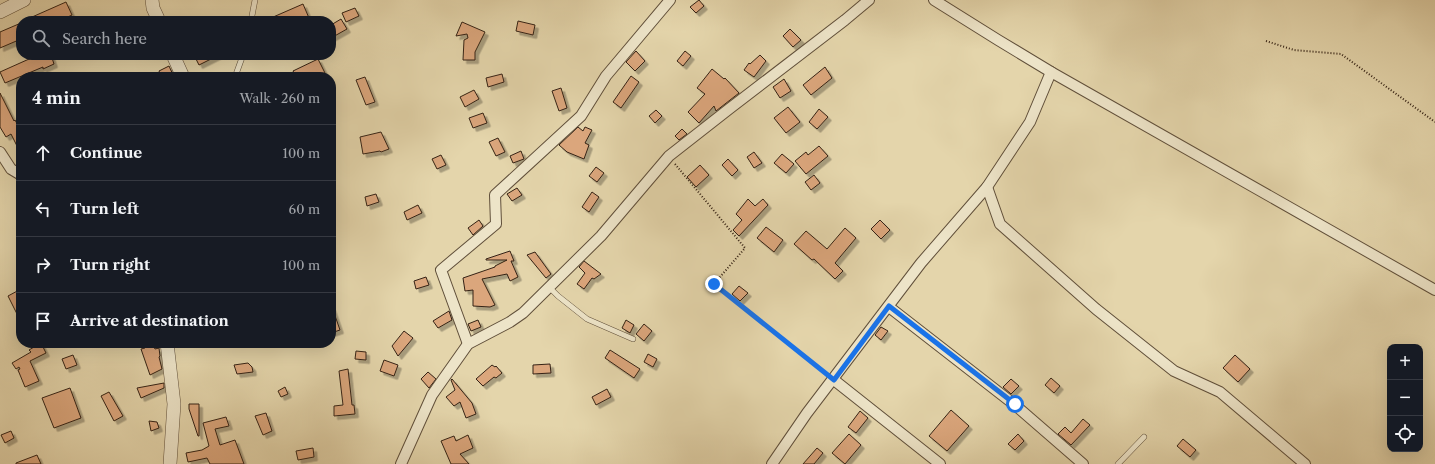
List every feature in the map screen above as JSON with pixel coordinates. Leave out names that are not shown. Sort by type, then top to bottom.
[{"type":"street","points":[[0,12],[24,0]]},
{"type":"street","points":[[152,0],[156,16]]},
{"type":"street","points":[[468,344],[441,270],[496,224],[495,195],[581,116],[606,76],[670,0]]},
{"type":"street","points":[[401,464],[432,395],[468,344],[510,322],[523,313],[601,236],[669,156],[869,0]]},
{"type":"street","points":[[934,0],[1051,72],[1435,290]]},
{"type":"street","points":[[175,60],[181,72]]},
{"type":"street","points":[[772,464],[807,413],[834,380],[921,263],[987,187],[1030,122],[1051,72]]},
{"type":"street","points":[[0,152],[11,169],[16,172]]},
{"type":"street","points":[[987,187],[1000,224],[1096,309],[1174,371],[1220,392],[1305,464]]},
{"type":"street","points":[[889,306],[1015,404],[1083,464]]},
{"type":"street","points":[[168,348],[174,404],[170,464]]},
{"type":"street","points":[[834,380],[940,464]]},
{"type":"lane","points":[[251,16],[255,0]]},
{"type":"lane","points":[[237,72],[241,60]]},
{"type":"lane","points":[[548,287],[587,320],[633,340]]},
{"type":"lane","points":[[1118,464],[1144,437]]},
{"type":"path","points":[[1266,41],[1294,50],[1341,54],[1435,122]]},
{"type":"path","points":[[669,156],[745,248],[714,284],[834,380]]},
{"type":"building","points":[[699,0],[704,6],[696,13],[690,7]]},
{"type":"building","points":[[66,2],[72,15],[70,16],[34,16]]},
{"type":"building","points":[[303,4],[308,16],[275,16]]},
{"type":"building","points":[[355,8],[359,16],[346,22],[342,13]]},
{"type":"building","points":[[341,19],[347,29],[336,35],[336,22]]},
{"type":"building","points":[[518,21],[535,25],[533,35],[516,31]]},
{"type":"building","points":[[462,22],[485,32],[475,52],[475,60],[463,60],[464,40],[468,38],[467,34],[456,36]]},
{"type":"building","points":[[16,25],[16,41],[0,48],[0,32]]},
{"type":"building","points":[[790,29],[801,40],[793,47],[783,36]]},
{"type":"building","points":[[636,51],[645,61],[635,71],[626,62]]},
{"type":"building","points":[[685,51],[691,56],[683,66],[677,61]]},
{"type":"building","points":[[760,55],[766,61],[754,77],[744,70],[749,63],[750,64]]},
{"type":"building","points":[[27,60],[53,60],[54,64],[31,72],[16,72],[16,78],[5,83],[0,72]]},
{"type":"building","points":[[196,60],[209,60],[199,65]]},
{"type":"building","points":[[318,60],[324,72],[294,72]]},
{"type":"building","points":[[169,66],[172,72],[159,72]]},
{"type":"building","points":[[825,67],[832,78],[811,95],[803,85]]},
{"type":"building","points":[[712,69],[724,79],[725,78],[739,93],[716,111],[714,106],[699,123],[688,112],[705,94],[697,88]]},
{"type":"building","points":[[502,74],[504,82],[488,87],[486,78]]},
{"type":"building","points":[[631,76],[639,82],[621,108],[613,102]]},
{"type":"building","points":[[365,77],[375,102],[366,105],[356,80]]},
{"type":"building","points":[[784,79],[791,91],[780,98],[773,87]]},
{"type":"building","points":[[561,88],[567,108],[559,111],[552,91]]},
{"type":"building","points":[[474,90],[479,99],[465,107],[460,97]]},
{"type":"building","points":[[0,93],[14,121],[15,120],[16,122],[16,144],[11,134],[6,137],[0,127]]},
{"type":"building","points":[[788,107],[800,122],[786,133],[774,118]]},
{"type":"building","points":[[819,109],[828,117],[817,129],[809,122]]},
{"type":"building","points":[[656,110],[662,116],[655,123],[649,116]]},
{"type":"building","points":[[483,113],[487,123],[473,128],[469,118]]},
{"type":"building","points":[[578,127],[583,131],[585,127],[592,130],[585,143],[589,145],[584,159],[567,152],[559,145]]},
{"type":"building","points":[[682,129],[687,134],[679,140],[675,136]]},
{"type":"building","points":[[381,132],[389,149],[381,152],[363,154],[360,137]]},
{"type":"building","points":[[498,138],[505,152],[496,156],[489,142]]},
{"type":"building","points":[[819,146],[828,156],[806,174],[795,161],[806,152],[808,155]]},
{"type":"building","points":[[521,151],[524,159],[513,163],[510,156]]},
{"type":"building","points":[[754,152],[762,163],[754,168],[747,157]]},
{"type":"building","points":[[782,154],[794,164],[786,173],[774,163]]},
{"type":"building","points":[[441,155],[446,165],[437,169],[432,159]]},
{"type":"building","points":[[728,159],[738,170],[732,176],[722,165]]},
{"type":"building","points":[[700,165],[709,175],[696,187],[687,177]]},
{"type":"building","points":[[596,167],[604,173],[597,182],[589,176]]},
{"type":"building","points":[[814,175],[820,183],[811,190],[805,182]]},
{"type":"building","points":[[517,188],[522,195],[512,201],[507,194]]},
{"type":"building","points":[[592,192],[599,197],[589,212],[582,207]]},
{"type":"building","points":[[376,194],[379,202],[367,206],[365,197]]},
{"type":"building","points":[[748,199],[755,206],[763,199],[768,205],[739,236],[733,230],[742,220],[736,214]]},
{"type":"building","points":[[418,205],[422,213],[407,220],[404,212]]},
{"type":"building","points":[[479,220],[483,226],[473,235],[468,228]]},
{"type":"building","points":[[880,220],[890,230],[881,239],[871,229]]},
{"type":"building","points":[[766,227],[783,240],[774,252],[757,238]]},
{"type":"building","points":[[845,228],[856,238],[835,263],[843,271],[835,279],[814,259],[812,260],[794,244],[806,231],[827,249]]},
{"type":"building","points":[[510,251],[514,261],[511,261],[518,277],[510,281],[507,274],[482,279],[495,305],[490,307],[473,306],[473,290],[465,291],[463,278],[495,267],[507,260],[486,259]]},
{"type":"building","points":[[535,252],[551,274],[546,278],[527,255]]},
{"type":"building","points":[[584,261],[601,274],[594,279],[592,278],[584,289],[577,284],[585,273],[579,267]]},
{"type":"building","points":[[426,277],[429,285],[416,289],[414,281]]},
{"type":"building","points":[[739,286],[748,293],[740,301],[732,294]]},
{"type":"building","points":[[16,292],[16,312],[8,296]]},
{"type":"building","points":[[449,311],[452,320],[438,328],[433,321]]},
{"type":"building","points":[[336,318],[340,330],[336,331]]},
{"type":"building","points":[[478,320],[481,327],[471,331],[468,324]]},
{"type":"building","points":[[626,320],[634,325],[630,333],[622,328]]},
{"type":"building","points":[[644,324],[652,331],[644,341],[636,334]]},
{"type":"building","points":[[881,327],[888,331],[881,340],[875,335]]},
{"type":"building","points":[[404,331],[413,338],[398,356],[392,346]]},
{"type":"building","points":[[32,348],[44,348],[46,353],[30,361],[39,381],[25,387],[18,370],[20,369],[19,367],[16,369],[12,363],[31,352],[29,350]]},
{"type":"building","points":[[159,348],[159,357],[162,369],[150,375],[141,349]]},
{"type":"building","points":[[610,350],[640,369],[634,378],[605,358]]},
{"type":"building","points":[[356,351],[366,352],[366,360],[355,359]]},
{"type":"building","points":[[648,354],[657,359],[653,367],[644,362]]},
{"type":"building","points":[[73,355],[77,365],[66,369],[62,359]]},
{"type":"building","points":[[1235,355],[1250,369],[1238,382],[1223,368]]},
{"type":"building","points":[[384,360],[398,365],[394,376],[380,371]]},
{"type":"building","points":[[248,363],[252,367],[253,372],[237,374],[234,365]]},
{"type":"building","points":[[550,364],[551,373],[533,374],[533,365]]},
{"type":"building","points":[[492,365],[495,367],[496,366],[502,373],[496,378],[494,377],[483,386],[476,379]]},
{"type":"building","points":[[348,369],[352,405],[354,405],[355,414],[334,416],[334,406],[343,405],[339,371]]},
{"type":"building","points":[[428,372],[436,379],[429,388],[421,379]]},
{"type":"building","points":[[1051,378],[1060,386],[1054,393],[1045,385]]},
{"type":"building","points":[[452,379],[472,403],[476,414],[466,418],[460,402],[454,406],[446,397],[455,390],[451,380]]},
{"type":"building","points":[[1011,379],[1019,386],[1011,394],[1003,387]]},
{"type":"building","points":[[164,383],[164,388],[141,398],[137,388]]},
{"type":"building","points":[[285,387],[288,394],[281,397],[278,391]]},
{"type":"building","points":[[70,388],[81,418],[54,428],[42,398]]},
{"type":"building","points":[[607,389],[611,397],[596,405],[592,397]]},
{"type":"building","points":[[109,392],[123,416],[114,421],[101,396]]},
{"type":"building","points":[[189,404],[199,404],[199,436],[189,409]]},
{"type":"building","points":[[951,410],[969,426],[947,451],[929,436]]},
{"type":"building","points":[[860,411],[868,418],[856,433],[848,427]]},
{"type":"building","points":[[266,413],[272,431],[263,435],[255,416]]},
{"type":"building","points":[[226,417],[229,426],[215,429],[220,445],[235,440],[244,464],[210,464],[207,458],[188,462],[186,453],[202,450],[209,446],[203,423]]},
{"type":"building","points":[[1083,419],[1090,425],[1071,445],[1058,434],[1065,427],[1071,433]]},
{"type":"building","points":[[149,421],[157,422],[159,428],[151,431]]},
{"type":"building","points":[[11,431],[14,438],[5,443],[1,435]]},
{"type":"building","points":[[849,434],[861,445],[845,464],[832,453]]},
{"type":"building","points":[[1018,434],[1024,441],[1015,450],[1008,444]]},
{"type":"building","points":[[468,435],[473,448],[460,454],[469,464],[451,464],[441,441],[454,436],[456,441]]},
{"type":"building","points":[[1183,439],[1196,450],[1190,457],[1177,446]]},
{"type":"building","points":[[313,448],[314,457],[298,460],[296,451]]},
{"type":"building","points":[[817,448],[823,453],[814,464],[803,464]]},
{"type":"building","points":[[37,455],[41,464],[16,464],[16,463]]},
{"type":"route","points":[[714,284],[834,380],[889,306],[1015,404]]}]
